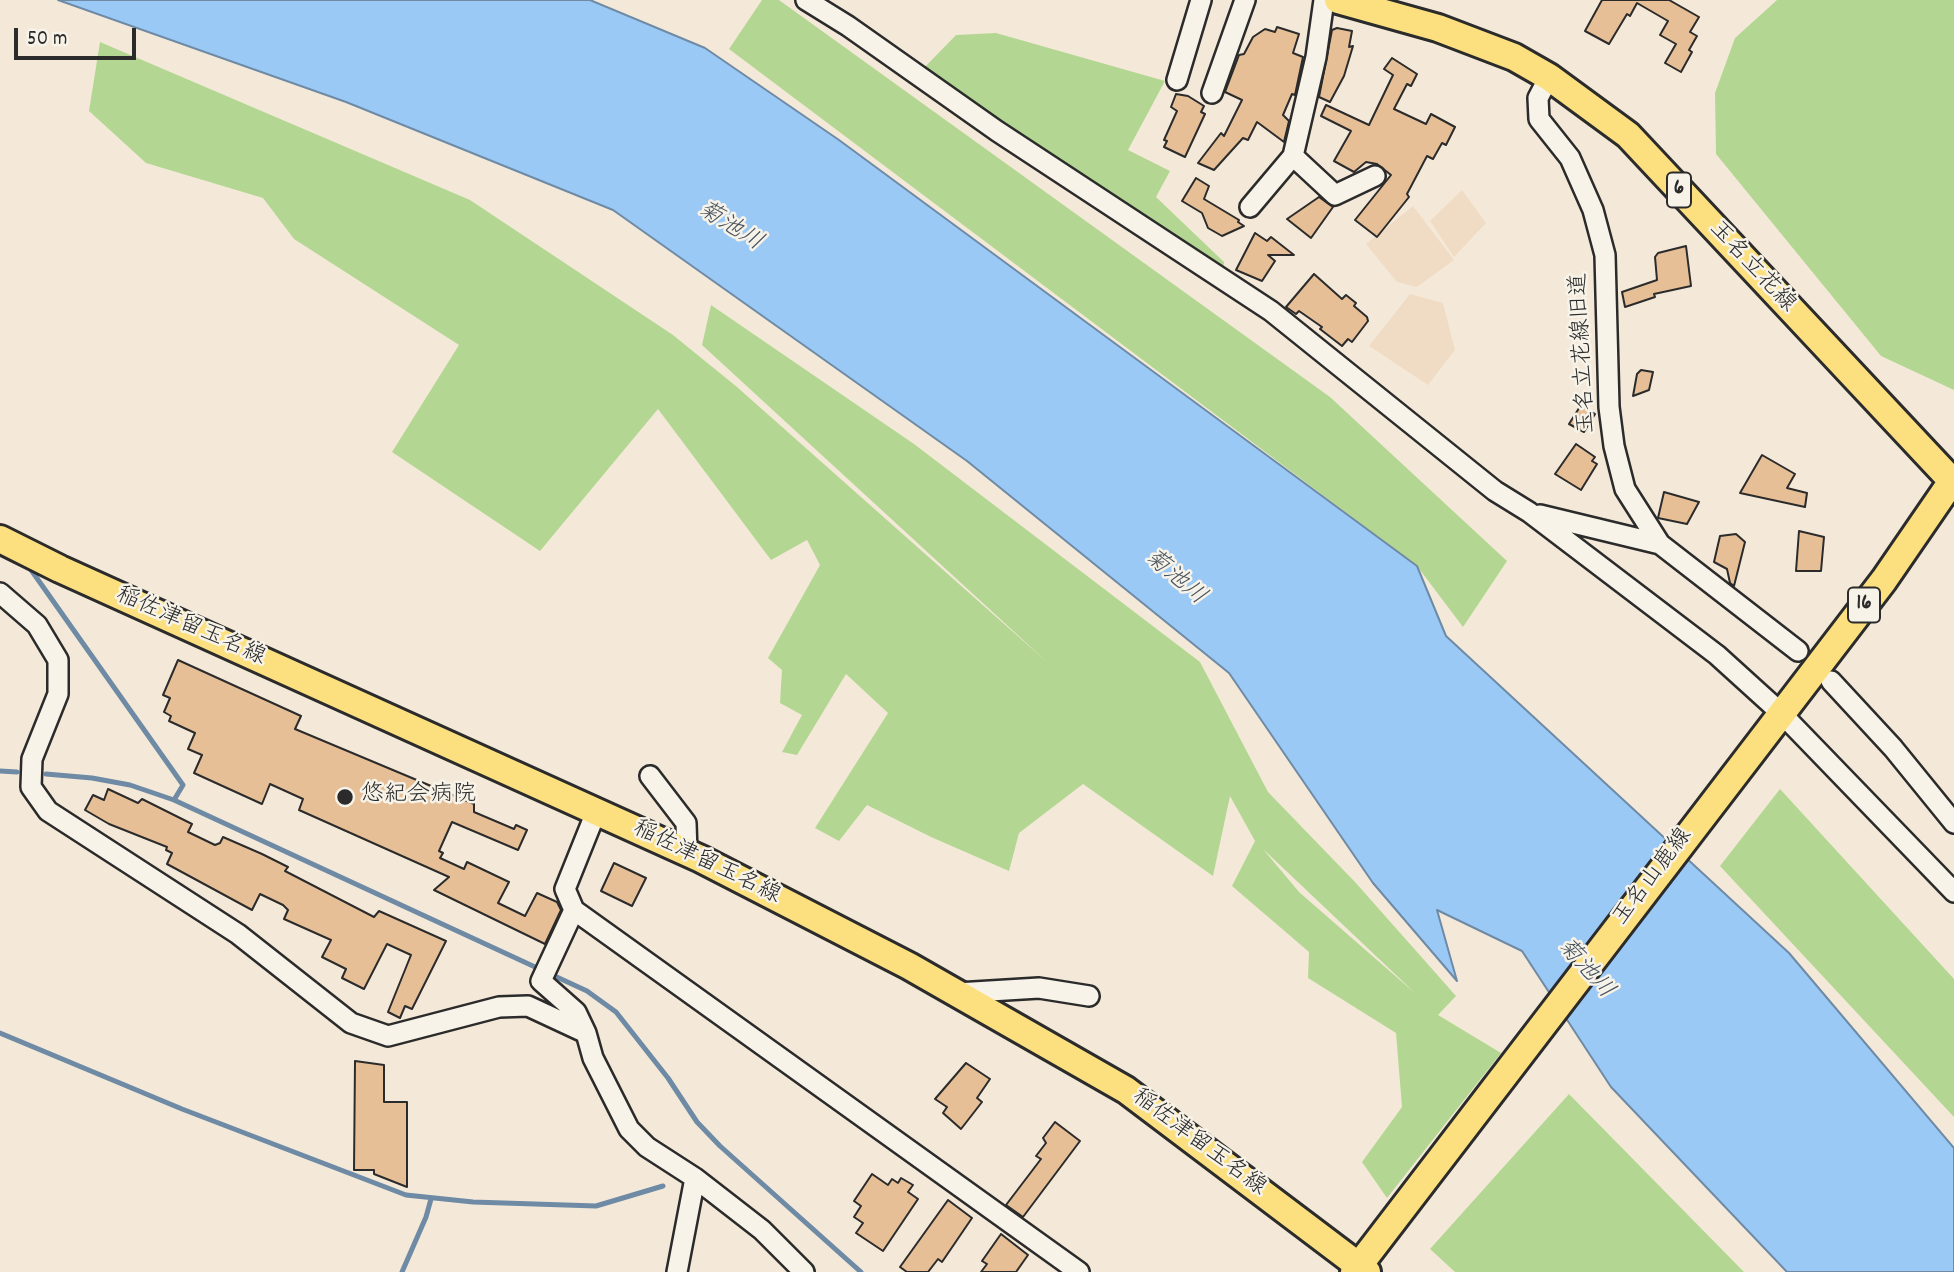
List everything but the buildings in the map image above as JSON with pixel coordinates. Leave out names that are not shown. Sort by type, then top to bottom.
[{"type":"main road","name":"玉名立花線","points":[[1338,0],[1476,41],[1514,57],[1549,76],[1628,135],[1954,481]]},
{"type":"main road","name":"玉名山鹿線","points":[[1360,1270],[1380,1238],[1884,580],[1954,481]]},
{"type":"main road","name":"稲佐津留玉名線","points":[[0,538],[72,575],[687,853],[957,993],[1126,1090],[1360,1270]]},
{"type":"street","points":[[806,0],[848,26],[997,131],[1271,311],[1495,491],[1529,512],[1717,655],[1775,720],[1954,892]]},
{"type":"street","points":[[1177,80],[1201,0]]},
{"type":"street","points":[[1212,93],[1245,0]]},
{"type":"street","points":[[1250,207],[1293,156],[1316,57],[1324,0]]},
{"type":"street","name":"玉名立花線旧道","points":[[1549,76],[1538,99],[1539,118],[1570,158],[1593,210],[1605,256],[1609,407],[1614,446],[1625,489],[1660,544],[1798,651]]},
{"type":"street","points":[[1293,156],[1335,195],[1375,176]]},
{"type":"street","points":[[1529,512],[1581,527],[1660,544]]},
{"type":"street","points":[[0,593],[37,625],[58,660],[58,694],[32,759],[31,787],[48,811],[238,934],[351,1023],[388,1036],[499,1007],[528,1006],[586,1033]]},
{"type":"street","points":[[1831,681],[1893,748],[1954,823]]},
{"type":"street","points":[[650,776],[685,823],[687,853]]},
{"type":"street","points":[[596,812],[565,889],[574,910],[1079,1272]]},
{"type":"street","points":[[574,910],[541,981],[576,1012],[586,1033],[593,1058],[629,1129],[646,1147],[695,1178],[762,1230],[804,1272]]},
{"type":"street","points":[[957,993],[1039,988],[1089,996]]},
{"type":"street","points":[[677,1272],[695,1178]]},
{"type":"shaded area","points":[[1462,190],[1486,223],[1454,257],[1430,221]]},
{"type":"shaded area","points":[[1413,206],[1454,260],[1417,287],[1397,282],[1366,244]]},
{"type":"shaded area","points":[[1410,294],[1443,303],[1455,350],[1428,385],[1369,346]]},
{"type":"green space","points":[[762,0],[779,0],[1330,397],[1507,561],[1463,627],[1417,566],[729,49]]},
{"type":"green space","points":[[1777,0],[1954,0],[1954,390],[1881,356],[1716,154],[1715,93],[1735,38]]},
{"type":"green space","points":[[996,33],[1165,81],[1128,150],[1170,171],[1156,197],[1224,262],[1223,273],[922,70],[956,35]]},
{"type":"green space","points":[[100,42],[470,200],[673,335],[737,387],[1047,662],[702,345],[711,305],[914,444],[1200,662],[1268,792],[1355,882],[1456,996],[1438,1015],[1501,1053],[1387,1198],[1362,1162],[1402,1107],[1396,1033],[1308,978],[1309,952],[1232,886],[1255,841],[1230,796],[1213,876],[1083,784],[1019,833],[1009,871],[867,805],[839,841],[815,828],[888,713],[846,674],[797,755],[782,752],[802,715],[780,703],[782,670],[768,658],[820,565],[807,540],[771,560],[658,409],[540,551],[392,452],[459,345],[294,239],[263,198],[146,163],[89,111]],"holes":[[[1263,849],[1416,994],[1299,892]]]},
{"type":"green space","points":[[1780,789],[1954,979],[1954,1117],[1720,866]]},
{"type":"green space","points":[[1569,1094],[1744,1272],[1455,1272],[1430,1249]]},
{"type":"water","name":"菊池川","points":[[58,0],[590,0],[705,48],[839,140],[1417,566],[1446,636],[1789,953],[1954,1148],[1954,1272],[1787,1272],[1611,1087],[1522,951],[1437,910],[1457,981],[1373,883],[1229,673],[967,461],[613,210],[346,102]]},
{"type":"waterway","points":[[29,567],[183,785],[174,800],[130,785],[46,774]]},
{"type":"waterway","points":[[0,771],[17,772]]},
{"type":"waterway","points":[[174,800],[587,991],[616,1012],[668,1078],[697,1122],[720,1146],[861,1272]]},
{"type":"waterway","points":[[0,1033],[182,1109],[406,1195],[473,1202],[596,1206],[663,1186]]},
{"type":"waterway","points":[[402,1272],[431,1199]]},
{"type":"place","name":"悠紀会病院","points":[[345,797]]}]
